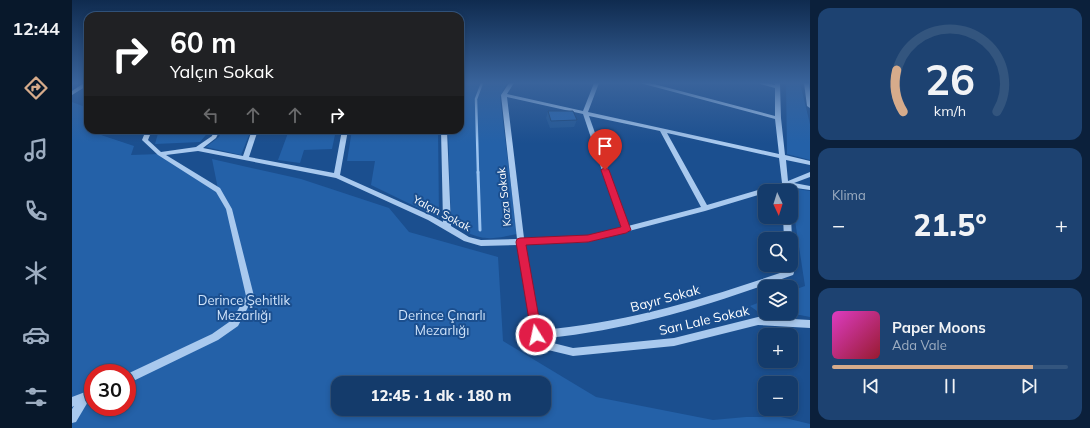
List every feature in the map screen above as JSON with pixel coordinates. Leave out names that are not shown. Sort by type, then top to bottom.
[{"type":"street","name":"Koza Sokak","points":[[505,103],[520,242],[536,335]]},
{"type":"street","points":[[540,103],[810,163]]},
{"type":"street","points":[[589,103],[585,113],[626,230]]},
{"type":"street","points":[[718,103],[778,118]]},
{"type":"street","points":[[778,103],[786,184]]},
{"type":"street","points":[[662,130],[705,208]]},
{"type":"street","points":[[136,375],[222,332],[235,323],[250,296],[229,209],[218,190],[160,154],[145,140],[147,134]]},
{"type":"street","points":[[198,149],[214,137],[215,134]]},
{"type":"street","points":[[245,158],[254,134]]},
{"type":"street","points":[[336,176],[344,134]]},
{"type":"street","points":[[444,134],[448,228]]},
{"type":"street","name":"Yalçın Sokak","points":[[160,154],[198,149],[336,176],[402,204],[467,239],[482,244],[588,238],[626,230],[758,195]]},
{"type":"street","name":"Yalçın Sokak","points":[[793,184],[810,174]]},
{"type":"street","points":[[798,188],[810,188]]},
{"type":"street","name":"Bayır Sokak","points":[[536,335],[570,333],[634,320],[730,294],[790,272]]},
{"type":"street","name":"Sarı Lale Sokak","points":[[536,335],[551,347],[573,352],[674,342],[758,321],[810,324]]},
{"type":"street","points":[[72,402],[84,398]]},
{"type":"street","points":[[72,418],[84,403]]},
{"type":"green space","name":"Derince Şehitlik Mezarlığı","points":[[72,103],[84,106],[84,134],[102,134],[101,135],[134,146],[131,155],[160,154],[218,189],[212,159],[301,179],[389,208],[409,232],[498,257],[503,341],[596,397],[713,420],[746,417],[781,417],[810,424],[810,428],[72,428]]},
{"type":"green space","points":[[464,103],[501,103],[517,234],[497,238],[482,238],[451,224],[448,134],[464,134]]},
{"type":"green space","points":[[786,103],[805,103],[810,124],[810,160],[787,154]]},
{"type":"green space","points":[[158,134],[207,134],[200,142],[155,144]]},
{"type":"green space","points":[[220,134],[249,134],[241,155],[206,147],[219,137]]},
{"type":"green space","points":[[288,134],[335,134],[332,149],[304,150],[300,163],[278,160]]},
{"type":"green space","points":[[351,134],[438,134],[439,218],[371,185],[375,161],[347,161]]},
{"type":"green space","points":[[798,189],[810,191],[810,317],[798,315],[798,288],[805,286],[798,232],[797,232],[796,224],[798,224]]},
{"type":"green space","points":[[758,303],[758,312],[750,306]]},
{"type":"building","points":[[548,111],[573,111],[577,120],[551,121]]},
{"type":"waterway","points":[[476,103],[478,173]]},
{"type":"waterway","points":[[478,172],[480,230]]},
{"type":"route","points":[[536,335],[520,242],[588,238],[626,230],[605,170]]},
{"type":"park label","name":"Derince Çınarlı Mezarlığı","points":[[442,322]]}]
